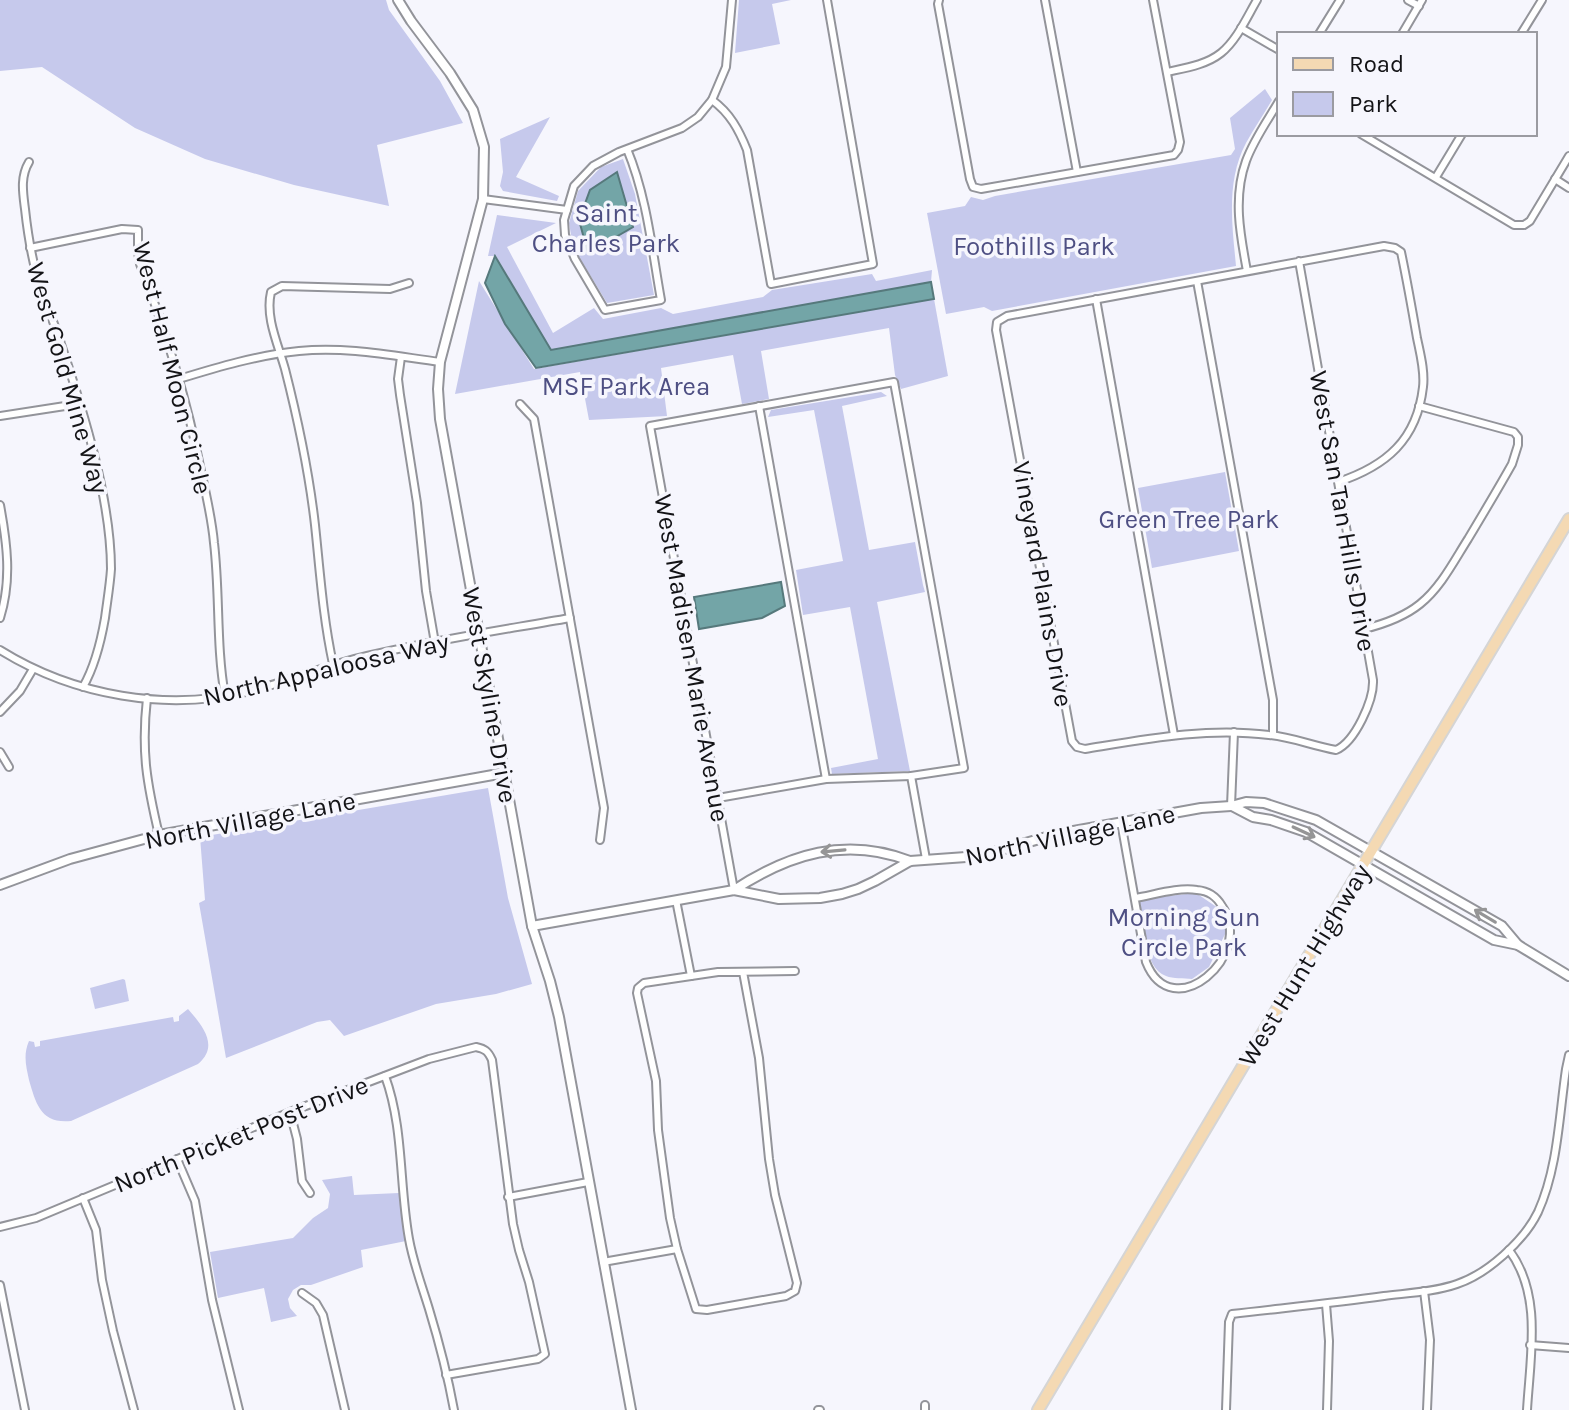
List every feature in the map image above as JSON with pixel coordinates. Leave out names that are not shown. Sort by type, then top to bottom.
[{"type":"main road","name":"West Hunt Highway","points":[[1038,1410],[1569,519]]},
{"type":"street","name":"West Skyline Drive","points":[[398,0],[473,110],[484,147],[483,199],[440,362],[440,419],[532,926],[555,997],[631,1410]]},
{"type":"street","points":[[627,149],[642,197],[661,300],[605,310],[575,259],[565,235],[564,220],[574,186],[593,166],[627,149],[682,128],[698,117],[712,100],[726,67],[732,0]]},
{"type":"street","points":[[712,100],[725,110],[739,130],[747,150],[771,284],[873,264],[827,0]]},
{"type":"street","points":[[939,0],[940,19],[973,187],[981,189],[1174,155],[1180,142],[1153,0]]},
{"type":"street","points":[[1045,0],[1077,172]]},
{"type":"street","points":[[1167,72],[1197,65],[1223,52],[1257,0]]},
{"type":"street","points":[[1320,32],[1340,0]]},
{"type":"street","points":[[1403,32],[1420,3],[1408,0]]},
{"type":"street","points":[[1522,32],[1542,0]]},
{"type":"street","points":[[1241,28],[1277,49]]},
{"type":"street","points":[[1247,271],[1239,232],[1240,186],[1255,141],[1277,104]]},
{"type":"street","points":[[1364,136],[1514,225],[1524,225],[1530,221],[1569,156]]},
{"type":"street","points":[[1436,177],[1461,136]]},
{"type":"street","name":"West Gold Mine Way","points":[[29,162],[23,171],[23,188],[30,248],[79,402],[104,502],[110,543],[111,572],[103,627],[98,651],[83,687]]},
{"type":"street","points":[[1555,179],[1569,188]]},
{"type":"street","points":[[483,199],[567,210]]},
{"type":"street","name":"West Half Moon Circle","points":[[30,248],[122,229],[138,230],[140,264],[179,379],[194,437],[214,541],[225,696]]},
{"type":"street","points":[[1174,735],[1096,299],[1384,246],[1401,252],[1424,385],[1419,406],[1401,444],[1387,458],[1369,471],[1338,482]]},
{"type":"street","name":"West San Tan Hills Drive","points":[[1299,261],[1374,691],[1350,738],[1336,750]]},
{"type":"street","points":[[1197,281],[1273,700],[1273,735]]},
{"type":"street","points":[[333,664],[323,614],[307,468],[268,304],[271,292],[282,286],[390,289],[409,283]]},
{"type":"street","name":"Vineyard Plains Drive","points":[[1096,299],[1007,316],[997,322],[996,330],[1072,741],[1077,747],[1085,749],[1174,735],[1234,732],[1273,735],[1336,750]]},
{"type":"street","points":[[179,379],[281,353],[329,350],[440,362]]},
{"type":"street","points":[[401,357],[398,379],[435,643]]},
{"type":"street","points":[[718,798],[826,779],[911,776],[964,768],[894,382],[759,406],[826,779]]},
{"type":"street","points":[[0,416],[79,402]]},
{"type":"street","points":[[520,404],[534,419],[604,808],[600,840]]},
{"type":"street","name":"West Madisen Marie Avenue","points":[[734,890],[650,426],[759,406]]},
{"type":"street","points":[[1364,629],[1406,614],[1436,588],[1512,464],[1518,445],[1514,432],[1419,406]]},
{"type":"street","points":[[0,505],[6,537],[7,583],[0,618]]},
{"type":"street","name":"North Appaloosa Way","points":[[0,650],[58,680],[110,693],[175,701],[252,691],[333,664],[570,618]]},
{"type":"street","points":[[0,712],[20,691],[33,669]]},
{"type":"street","points":[[147,698],[144,727],[146,782],[159,835]]},
{"type":"street","points":[[1231,806],[1234,732]]},
{"type":"street","points":[[0,752],[9,767]]},
{"type":"street","name":"North Village Lane","points":[[0,885],[70,859],[159,835],[504,773]]},
{"type":"street","points":[[911,776],[926,859]]},
{"type":"street","name":"North Village Lane","points":[[532,926],[734,890],[779,899],[820,898],[858,889],[910,861],[980,856],[1057,834],[1246,802],[1264,803],[1295,812],[1372,850],[1502,926],[1518,945],[1569,976]]},
{"type":"street","name":"North Village Lane","points":[[1231,806],[1253,817],[1306,832],[1494,940],[1518,945]]},
{"type":"street","points":[[1121,822],[1146,962],[1150,973],[1169,986],[1181,988],[1192,987],[1212,974],[1228,946],[1231,920],[1217,897],[1195,889],[1135,898]]},
{"type":"street","name":"North Village Lane","points":[[734,890],[772,867],[817,853],[873,851],[910,861]]},
{"type":"street","points":[[676,900],[691,976]]},
{"type":"street","points":[[743,972],[759,1058],[775,1195],[797,1283],[795,1291],[786,1296],[707,1310],[696,1309],[670,1218],[658,1130],[656,1081],[638,988],[644,983],[718,972],[795,971]]},
{"type":"street","name":"North Picket Post Drive","points":[[0,1227],[36,1218],[290,1112],[429,1059],[476,1047],[488,1051],[492,1060],[508,1197]]},
{"type":"street","points":[[1226,1410],[1229,1322],[1232,1314],[1424,1291],[1457,1284],[1493,1264],[1509,1250],[1536,1216],[1545,1193],[1553,1165],[1569,1055]]},
{"type":"street","points":[[385,1076],[399,1139],[409,1241],[454,1410]]},
{"type":"street","points":[[290,1112],[302,1181],[310,1193]]},
{"type":"street","points":[[177,1159],[195,1201],[212,1300],[238,1410]]},
{"type":"street","points":[[446,1375],[538,1359],[545,1354],[508,1197],[588,1182]]},
{"type":"street","points":[[83,1198],[96,1230],[110,1318],[134,1410]]},
{"type":"street","points":[[603,1262],[677,1249]]},
{"type":"street","points":[[1509,1250],[1518,1261],[1530,1293],[1532,1311],[1527,1410]]},
{"type":"street","points":[[0,1285],[25,1410]]},
{"type":"street","points":[[1424,1291],[1430,1340],[1427,1410]]},
{"type":"street","points":[[302,1293],[316,1303],[323,1315],[345,1410]]},
{"type":"street","points":[[1326,1304],[1329,1341],[1327,1410]]},
{"type":"street","points":[[1530,1345],[1569,1348]]},
{"type":"green space","points":[[0,0],[386,0],[389,10],[440,81],[463,123],[377,145],[389,206],[294,185],[205,159],[135,128],[42,67],[0,71]]},
{"type":"green space","points":[[739,0],[791,0],[772,4],[780,44],[735,53]]},
{"type":"green space","name":"Foothills Park","points":[[1265,89],[1272,100],[1246,143],[1235,172],[1232,203],[1236,266],[992,311],[984,307],[946,314],[927,213],[965,206],[971,197],[983,200],[1231,155],[1235,149],[1230,118]]},
{"type":"green space","points":[[550,117],[516,177],[559,196],[557,201],[503,191],[500,186],[503,172],[500,139]]},
{"type":"green space","name":"Saint Charles Park","points":[[623,159],[635,194],[654,295],[607,303],[573,247],[569,223],[578,191],[601,167]]},
{"type":"green space","points":[[497,215],[556,223],[507,247],[553,333],[594,308],[603,319],[661,308],[673,314],[763,297],[772,290],[872,274],[876,281],[932,270],[931,282],[551,350],[496,256],[488,256]]},
{"type":"green space","name":"MSF Park Area","points":[[479,281],[534,369],[934,299],[948,376],[901,389],[895,375],[889,328],[761,351],[769,399],[742,404],[733,355],[661,368],[667,416],[589,420],[580,372],[455,394]]},
{"type":"green space","points":[[881,392],[887,396],[842,406],[869,550],[915,542],[925,592],[877,602],[910,771],[832,774],[831,768],[878,759],[850,607],[803,615],[796,570],[843,561],[814,410],[768,417],[771,410]]},
{"type":"green space","name":"Green Tree Park","points":[[1225,472],[1239,551],[1152,568],[1138,488]]},
{"type":"green space","points":[[488,788],[508,898],[532,984],[496,994],[436,1004],[344,1036],[330,1020],[317,1022],[226,1058],[199,903],[205,900],[200,837]]},
{"type":"green space","name":"Morning Sun Circle Park","points":[[1196,893],[1221,910],[1227,930],[1209,967],[1192,979],[1166,976],[1158,971],[1148,954],[1139,899]]},
{"type":"green space","points":[[123,979],[129,1001],[95,1009],[90,988]]},
{"type":"green space","points":[[188,1009],[203,1029],[208,1043],[208,1050],[198,1064],[71,1121],[53,1119],[41,1111],[27,1070],[29,1041],[34,1042],[35,1047],[40,1046],[40,1041],[173,1017],[174,1022],[179,1021],[179,1016]]},
{"type":"green space","points":[[352,1176],[354,1195],[399,1193],[406,1241],[361,1250],[363,1267],[293,1290],[288,1299],[290,1308],[297,1316],[271,1322],[264,1288],[218,1298],[210,1252],[293,1238],[328,1208],[330,1194],[322,1180]]},
{"type":"shaded area","points":[[617,172],[633,227],[588,253],[579,220],[590,190]]},
{"type":"shaded area","points":[[495,256],[551,350],[931,282],[934,299],[536,368],[505,324],[485,283]]},
{"type":"shaded area","points":[[781,582],[785,606],[762,618],[699,629],[694,597]]}]
